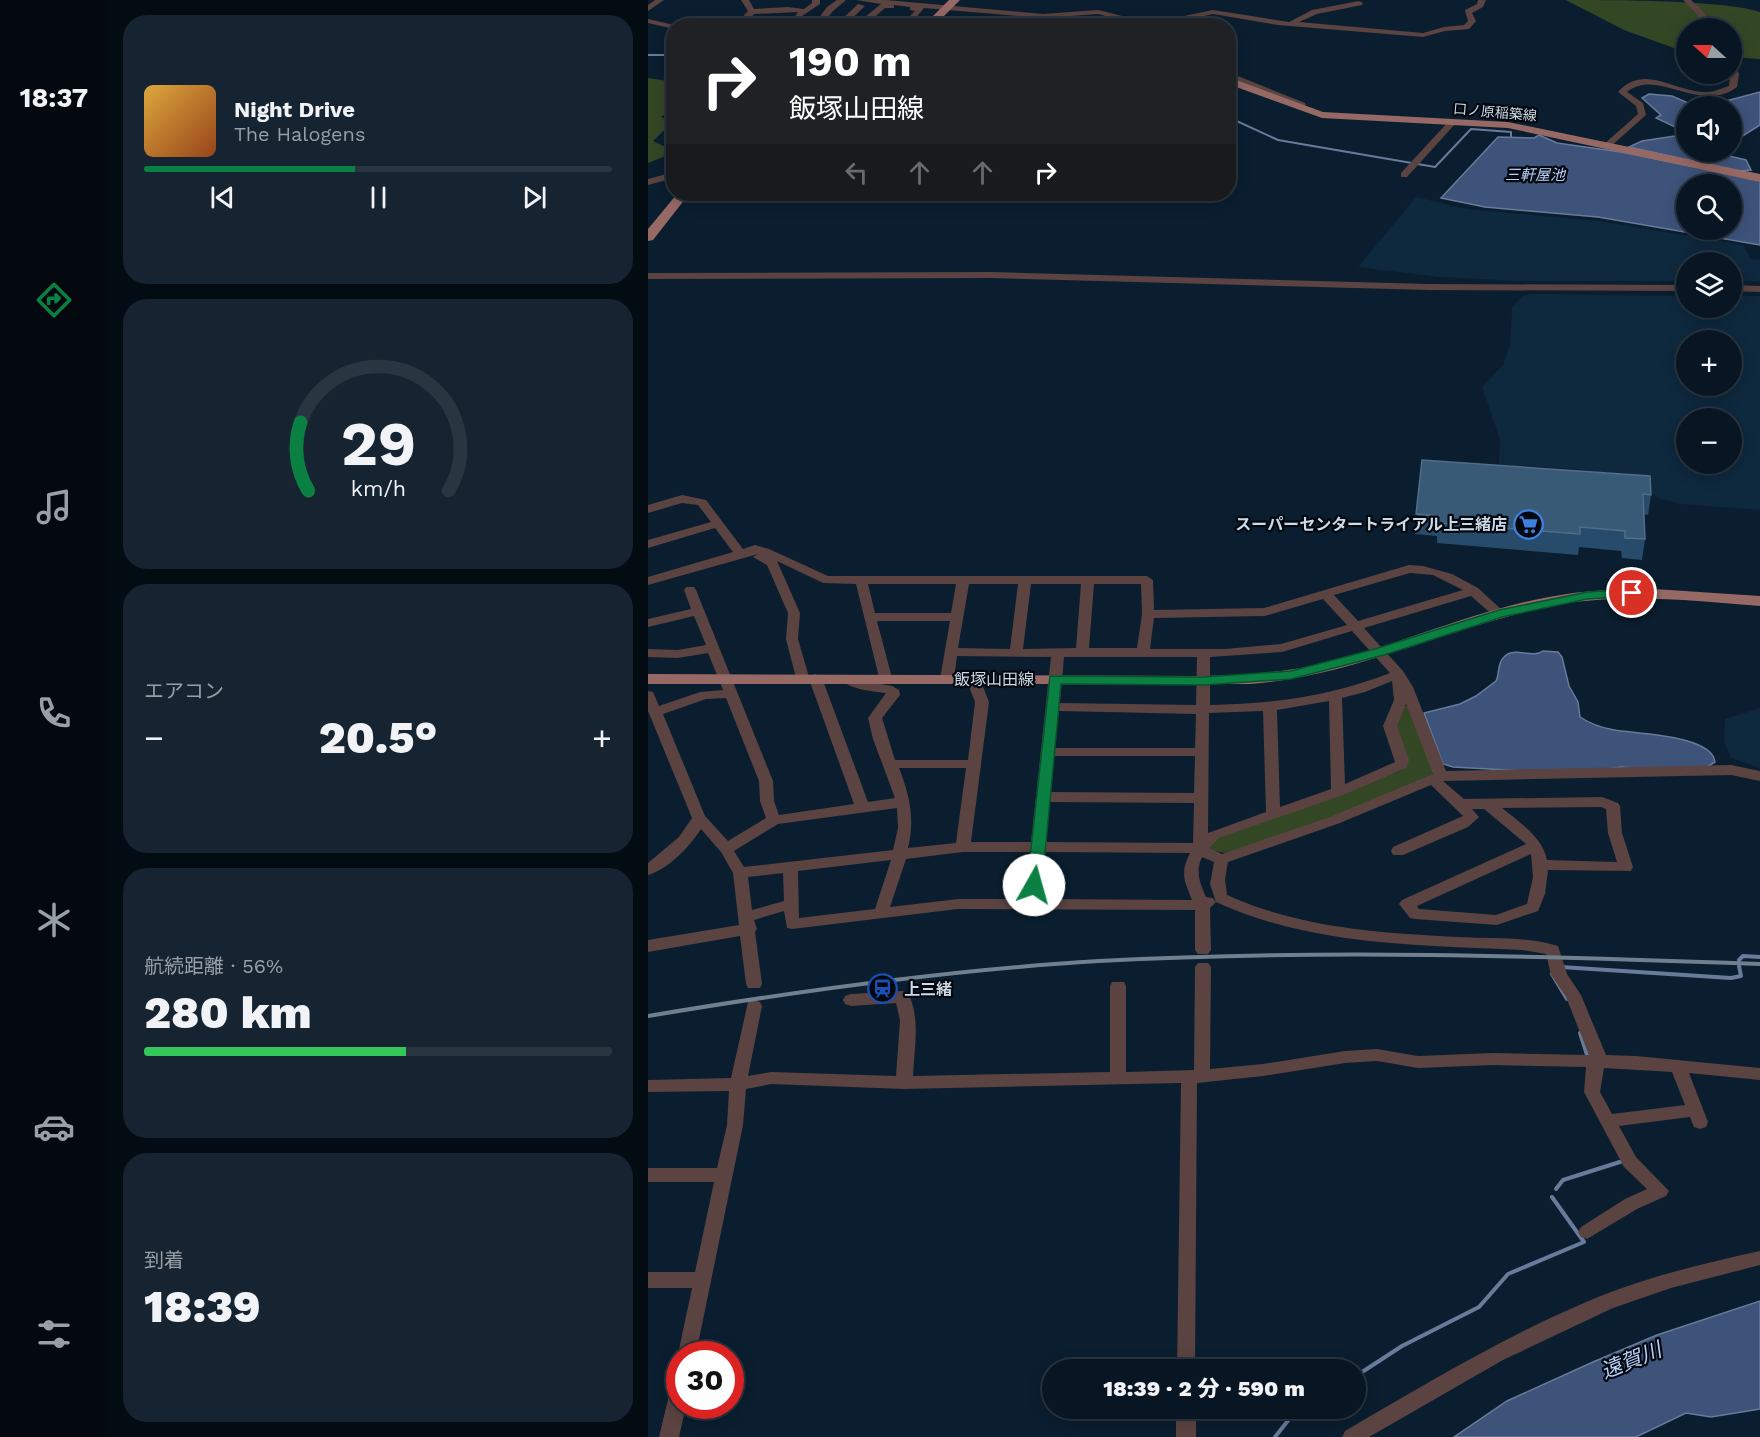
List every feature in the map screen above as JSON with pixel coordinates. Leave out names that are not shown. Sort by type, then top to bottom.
[{"type":"main road","points":[[938,18],[952,6]]},
{"type":"main road","name":"口ノ原稲築線","points":[[1236,83],[1310,112],[1346,118],[1508,125],[1760,178]]},
{"type":"main road","points":[[648,237],[677,201]]},
{"type":"main road","name":"飯塚山田線","points":[[648,679],[729,686],[809,678],[1203,681],[1291,675],[1379,652],[1499,614],[1587,595],[1632,593],[1760,601]]},
{"type":"street","points":[[648,9],[660,0]]},
{"type":"street","points":[[745,0],[752,12]]},
{"type":"street","points":[[799,18],[816,4],[816,0]]},
{"type":"street","points":[[823,18],[842,0]]},
{"type":"street","points":[[952,6],[962,0]]},
{"type":"street","points":[[969,11],[979,0]]},
{"type":"street","points":[[986,12],[998,0]]},
{"type":"street","points":[[1185,18],[1213,12],[1290,24],[1428,35],[1444,29],[1466,27],[1472,21],[1468,12],[1480,5],[1482,0]]},
{"type":"street","points":[[1687,0],[1703,18]]},
{"type":"street","points":[[846,18],[860,3],[874,1],[931,4],[952,6],[969,11],[1043,16],[1098,12],[1123,18]]},
{"type":"street","points":[[1290,24],[1315,12],[1359,3]]},
{"type":"street","points":[[869,18],[883,6],[921,9],[912,18]]},
{"type":"street","points":[[746,18],[752,12],[805,11]]},
{"type":"street","points":[[648,21],[664,25]]},
{"type":"street","points":[[648,33],[664,25]]},
{"type":"street","points":[[1236,77],[1306,107],[1310,112]]},
{"type":"street","points":[[1607,145],[1642,115],[1640,105],[1622,92],[1625,88],[1647,80],[1692,94],[1723,92],[1733,87],[1734,84]]},
{"type":"street","points":[[1404,176],[1452,123]]},
{"type":"street","points":[[648,182],[666,177]]},
{"type":"street","points":[[648,276],[992,275],[1429,287],[1676,288]]},
{"type":"street","points":[[1742,288],[1760,289]]},
{"type":"street","points":[[648,509],[682,500],[695,499],[702,502],[718,524],[743,551],[772,563],[794,613],[792,639],[863,808]]},
{"type":"street","points":[[648,544],[718,524]]},
{"type":"street","points":[[648,581],[743,551],[768,552],[816,577],[861,580],[1147,580],[1148,614],[1143,652]]},
{"type":"street","points":[[1148,614],[1265,612],[1409,569],[1431,570],[1468,585],[1499,614]]},
{"type":"street","points":[[1083,652],[1088,579]]},
{"type":"street","points":[[861,580],[885,678]]},
{"type":"street","points":[[947,679],[963,580]]},
{"type":"street","points":[[1016,652],[1025,580]]},
{"type":"street","points":[[690,590],[766,781],[767,801],[774,820]]},
{"type":"street","points":[[952,652],[1204,652],[1282,648],[1474,591]]},
{"type":"street","points":[[1327,595],[1398,674],[1406,687],[1437,778],[1473,817],[1463,824],[1398,851]]},
{"type":"street","points":[[648,623],[697,612]]},
{"type":"street","points":[[870,617],[957,617]]},
{"type":"street","points":[[648,653],[678,654],[713,648]]},
{"type":"street","points":[[1200,848],[1204,652]]},
{"type":"street","points":[[1032,904],[1045,797],[1058,653]]},
{"type":"street","points":[[1053,707],[1203,708],[1270,705],[1335,695],[1398,674]]},
{"type":"street","points":[[1203,950],[1202,905],[1191,878],[1191,865],[1200,848],[1214,835],[1338,792],[1401,765],[1402,760],[1390,726],[1401,700],[1398,674]]},
{"type":"street","points":[[846,678],[860,685],[892,690],[893,695],[875,718],[877,731],[904,802],[904,831],[881,912]]},
{"type":"street","points":[[963,847],[982,702],[973,679]]},
{"type":"street","points":[[655,712],[729,686]]},
{"type":"street","points":[[648,694],[699,818],[726,849],[741,873],[754,984]]},
{"type":"street","points":[[1335,695],[1338,792]]},
{"type":"street","points":[[1270,705],[1273,814]]},
{"type":"street","points":[[1049,752],[1202,752]]},
{"type":"street","points":[[890,764],[974,764]]},
{"type":"street","points":[[741,873],[963,847],[1200,848],[1205,853],[1222,859],[1335,820],[1437,778],[1731,770],[1760,776]]},
{"type":"street","points":[[1045,797],[1202,798]]},
{"type":"street","points":[[726,849],[774,820],[904,802]]},
{"type":"street","points":[[1460,804],[1602,802],[1613,806],[1615,833],[1626,867],[1539,865]]},
{"type":"street","points":[[1488,804],[1535,846],[1539,865],[1538,897],[1533,907],[1497,920],[1415,914],[1407,904],[1535,846]]},
{"type":"street","points":[[648,870],[680,845],[699,818]]},
{"type":"street","points":[[1222,859],[1217,878],[1220,896],[1228,902],[1269,916],[1346,932],[1406,940],[1553,950],[1558,969],[1573,995],[1592,1060],[1594,1068],[1592,1092],[1630,1162],[1660,1191],[1631,1204],[1587,1232]]},
{"type":"street","points":[[790,867],[792,924],[958,904],[1202,905],[1220,896]]},
{"type":"street","points":[[648,946],[748,923],[791,904]]},
{"type":"street","points":[[1186,1359],[1196,1076],[1203,967]]},
{"type":"street","points":[[1118,986],[1118,1078]]},
{"type":"street","points":[[851,1000],[902,997],[908,1020],[904,1083]]},
{"type":"street","points":[[690,1341],[735,1125],[738,1084],[754,1006]]},
{"type":"street","points":[[648,1086],[738,1084],[771,1078],[904,1083],[1196,1076],[1377,1055],[1418,1062],[1592,1060],[1760,1074]]},
{"type":"street","points":[[1609,1121],[1697,1116],[1678,1066]]},
{"type":"street","points":[[648,1175],[725,1175]]},
{"type":"street","points":[[1352,1437],[1456,1377],[1585,1311],[1677,1278],[1760,1258]]},
{"type":"street","points":[[648,1280],[704,1281]]},
{"type":"street","points":[[669,1437],[673,1419]]},
{"type":"street","points":[[1185,1437],[1186,1419]]},
{"type":"shaded area","points":[[1416,197],[1467,209],[1600,221],[1676,234],[1676,240],[1713,240],[1743,245],[1751,259],[1760,260],[1760,281],[1742,281],[1742,252],[1676,252],[1676,281],[1519,281],[1439,277],[1358,267]]},
{"type":"shaded area","points":[[1531,294],[1676,296],[1676,318],[1742,318],[1742,296],[1760,296],[1760,510],[1681,504],[1658,498],[1634,478],[1576,469],[1499,465],[1500,439],[1482,387],[1503,365],[1510,345],[1512,308],[1522,296]]},
{"type":"shaded area","points":[[1760,708],[1760,768],[1731,758],[1724,742],[1725,719]]},
{"type":"green space","points":[[1566,0],[1695,3],[1760,12],[1760,59],[1742,58],[1742,18],[1676,18],[1676,49],[1624,30]]},
{"type":"green space","points":[[648,78],[666,81],[666,114],[661,117],[666,119],[666,129],[653,141],[666,147],[666,154],[648,163]]},
{"type":"green space","points":[[1402,706],[1408,706],[1434,771],[1431,777],[1332,818],[1226,853],[1209,850],[1211,840],[1402,770],[1393,727]]},
{"type":"water","points":[[1760,92],[1760,125],[1742,136],[1742,97]]},
{"type":"water","points":[[1649,94],[1676,98],[1676,127],[1656,118],[1661,115],[1642,98]]},
{"type":"water","name":"三軒屋池","points":[[1539,135],[1557,143],[1621,152],[1730,174],[1676,174],[1676,230],[1598,217],[1485,207],[1441,198],[1498,137],[1534,138]]},
{"type":"water","points":[[1676,136],[1676,157],[1629,147],[1642,141]]},
{"type":"water","points":[[1742,159],[1746,160],[1751,170],[1738,171],[1697,162],[1742,162]]},
{"type":"water","name":"三軒屋池","points":[[1742,176],[1760,180],[1760,245],[1731,240],[1742,240]]},
{"type":"water","points":[[1543,651],[1558,652],[1562,657],[1569,686],[1578,702],[1580,717],[1610,729],[1688,741],[1711,753],[1715,762],[1707,767],[1654,770],[1621,767],[1600,770],[1525,771],[1453,767],[1443,764],[1424,713],[1460,704],[1476,696],[1496,681],[1500,662],[1508,654],[1518,652],[1534,654]]},
{"type":"water","name":"遠賀川","points":[[1760,1301],[1760,1409],[1711,1417],[1686,1413],[1636,1437],[1454,1437],[1507,1401],[1593,1362],[1657,1335]]},
{"type":"building","name":"スーパーセンタートライアル上三緒店","points":[[1422,460],[1650,476],[1651,495],[1643,494],[1645,539],[1625,538],[1625,531],[1580,527],[1580,534],[1438,523],[1439,516],[1416,514]]},
{"type":"waterway","points":[[648,55],[666,55]]},
{"type":"waterway","points":[[1236,121],[1278,140],[1435,167],[1471,129],[1511,132],[1511,137]]},
{"type":"waterway","points":[[1739,960],[1743,956],[1760,957]]},
{"type":"waterway","points":[[1561,967],[1731,978],[1741,976],[1739,966]]},
{"type":"waterway","points":[[1552,974],[1567,999]]},
{"type":"waterway","points":[[1580,1033],[1588,1058]]},
{"type":"waterway","points":[[1556,1189],[1563,1180],[1623,1161]]},
{"type":"waterway","points":[[1366,1369],[1402,1346],[1479,1307],[1508,1274],[1584,1242],[1552,1197]]},
{"type":"waterway","points":[[1275,1437],[1289,1419]]},
{"type":"railway","points":[[648,1016],[760,998],[985,970],[1182,957],[1430,955],[1760,964]]},
{"type":"place","name":"スーパーセンタートライアル上三緒店","points":[[1528,524]]},
{"type":"place","name":"上三緒","points":[[883,989]]},
{"type":"route","points":[[1034,885],[1045,797],[1055,679],[1203,681],[1262,679],[1291,675],[1326,668],[1499,614],[1548,602],[1587,595],[1632,593]]}]
